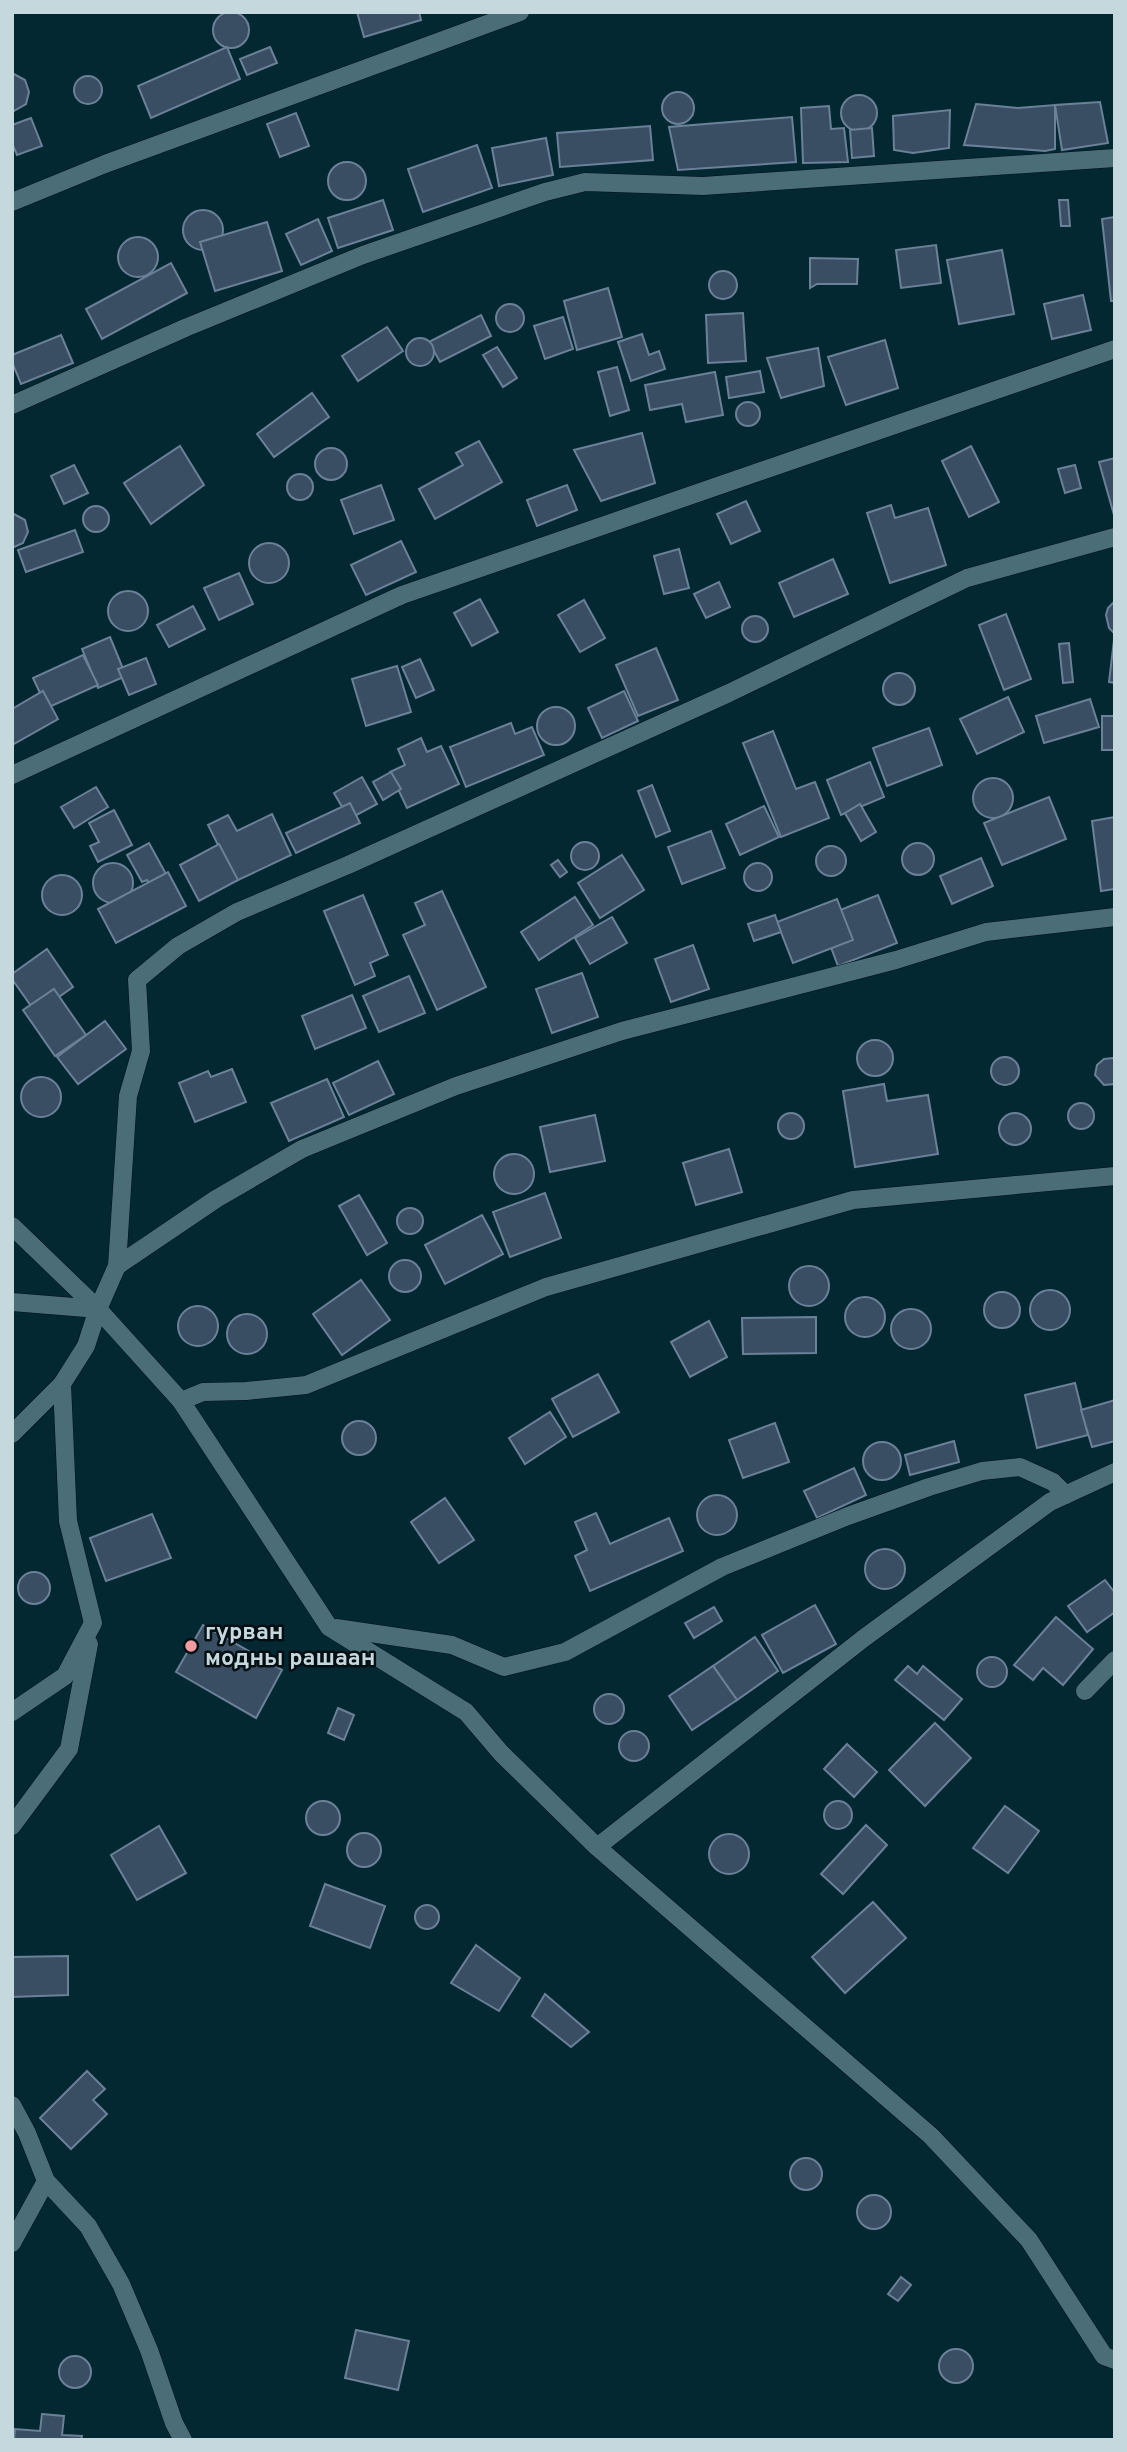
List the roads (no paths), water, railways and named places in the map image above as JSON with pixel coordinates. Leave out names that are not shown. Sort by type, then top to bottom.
[{"type":"street","points":[[12,202],[105,164],[520,12]]},
{"type":"street","points":[[12,405],[185,328],[363,255],[545,192],[585,182],[703,186],[1115,158]]},
{"type":"street","points":[[12,775],[402,595],[1115,349]]},
{"type":"street","points":[[15,1428],[62,1384],[86,1346],[98,1309],[117,1266],[128,1096],[141,1051],[137,980],[178,946],[237,912],[348,865],[716,698],[967,578],[1115,537]]},
{"type":"street","points":[[117,1266],[216,1199],[302,1149],[456,1086],[622,1031],[896,960],[986,932],[1115,917]]},
{"type":"street","points":[[180,1401],[202,1392],[306,1385],[546,1287],[853,1200],[1115,1177]]},
{"type":"street","points":[[12,1226],[98,1309],[180,1401],[329,1627],[466,1712],[501,1753],[597,1847],[931,2136],[1029,2240],[1104,2356],[1115,2360]]},
{"type":"street","points":[[12,1302],[98,1309]]},
{"type":"street","points":[[12,1826],[69,1749],[93,1623],[68,1521],[62,1384]]},
{"type":"street","points":[[329,1627],[452,1645],[504,1667],[565,1652],[722,1567],[848,1516],[929,1487],[982,1471],[1020,1467],[1053,1482],[1066,1495]]},
{"type":"street","points":[[597,1847],[864,1638],[1050,1502],[1115,1472]]},
{"type":"street","points":[[12,1712],[65,1676],[93,1623]]},
{"type":"street","points":[[1086,1691],[1115,1660]]},
{"type":"street","points":[[12,2105],[27,2133],[46,2181],[88,2226],[121,2284],[183,2440]]},
{"type":"street","points":[[12,2243],[46,2181]]},
{"type":"place","name":"гурван модны рашаан","points":[[191,1646]]}]
